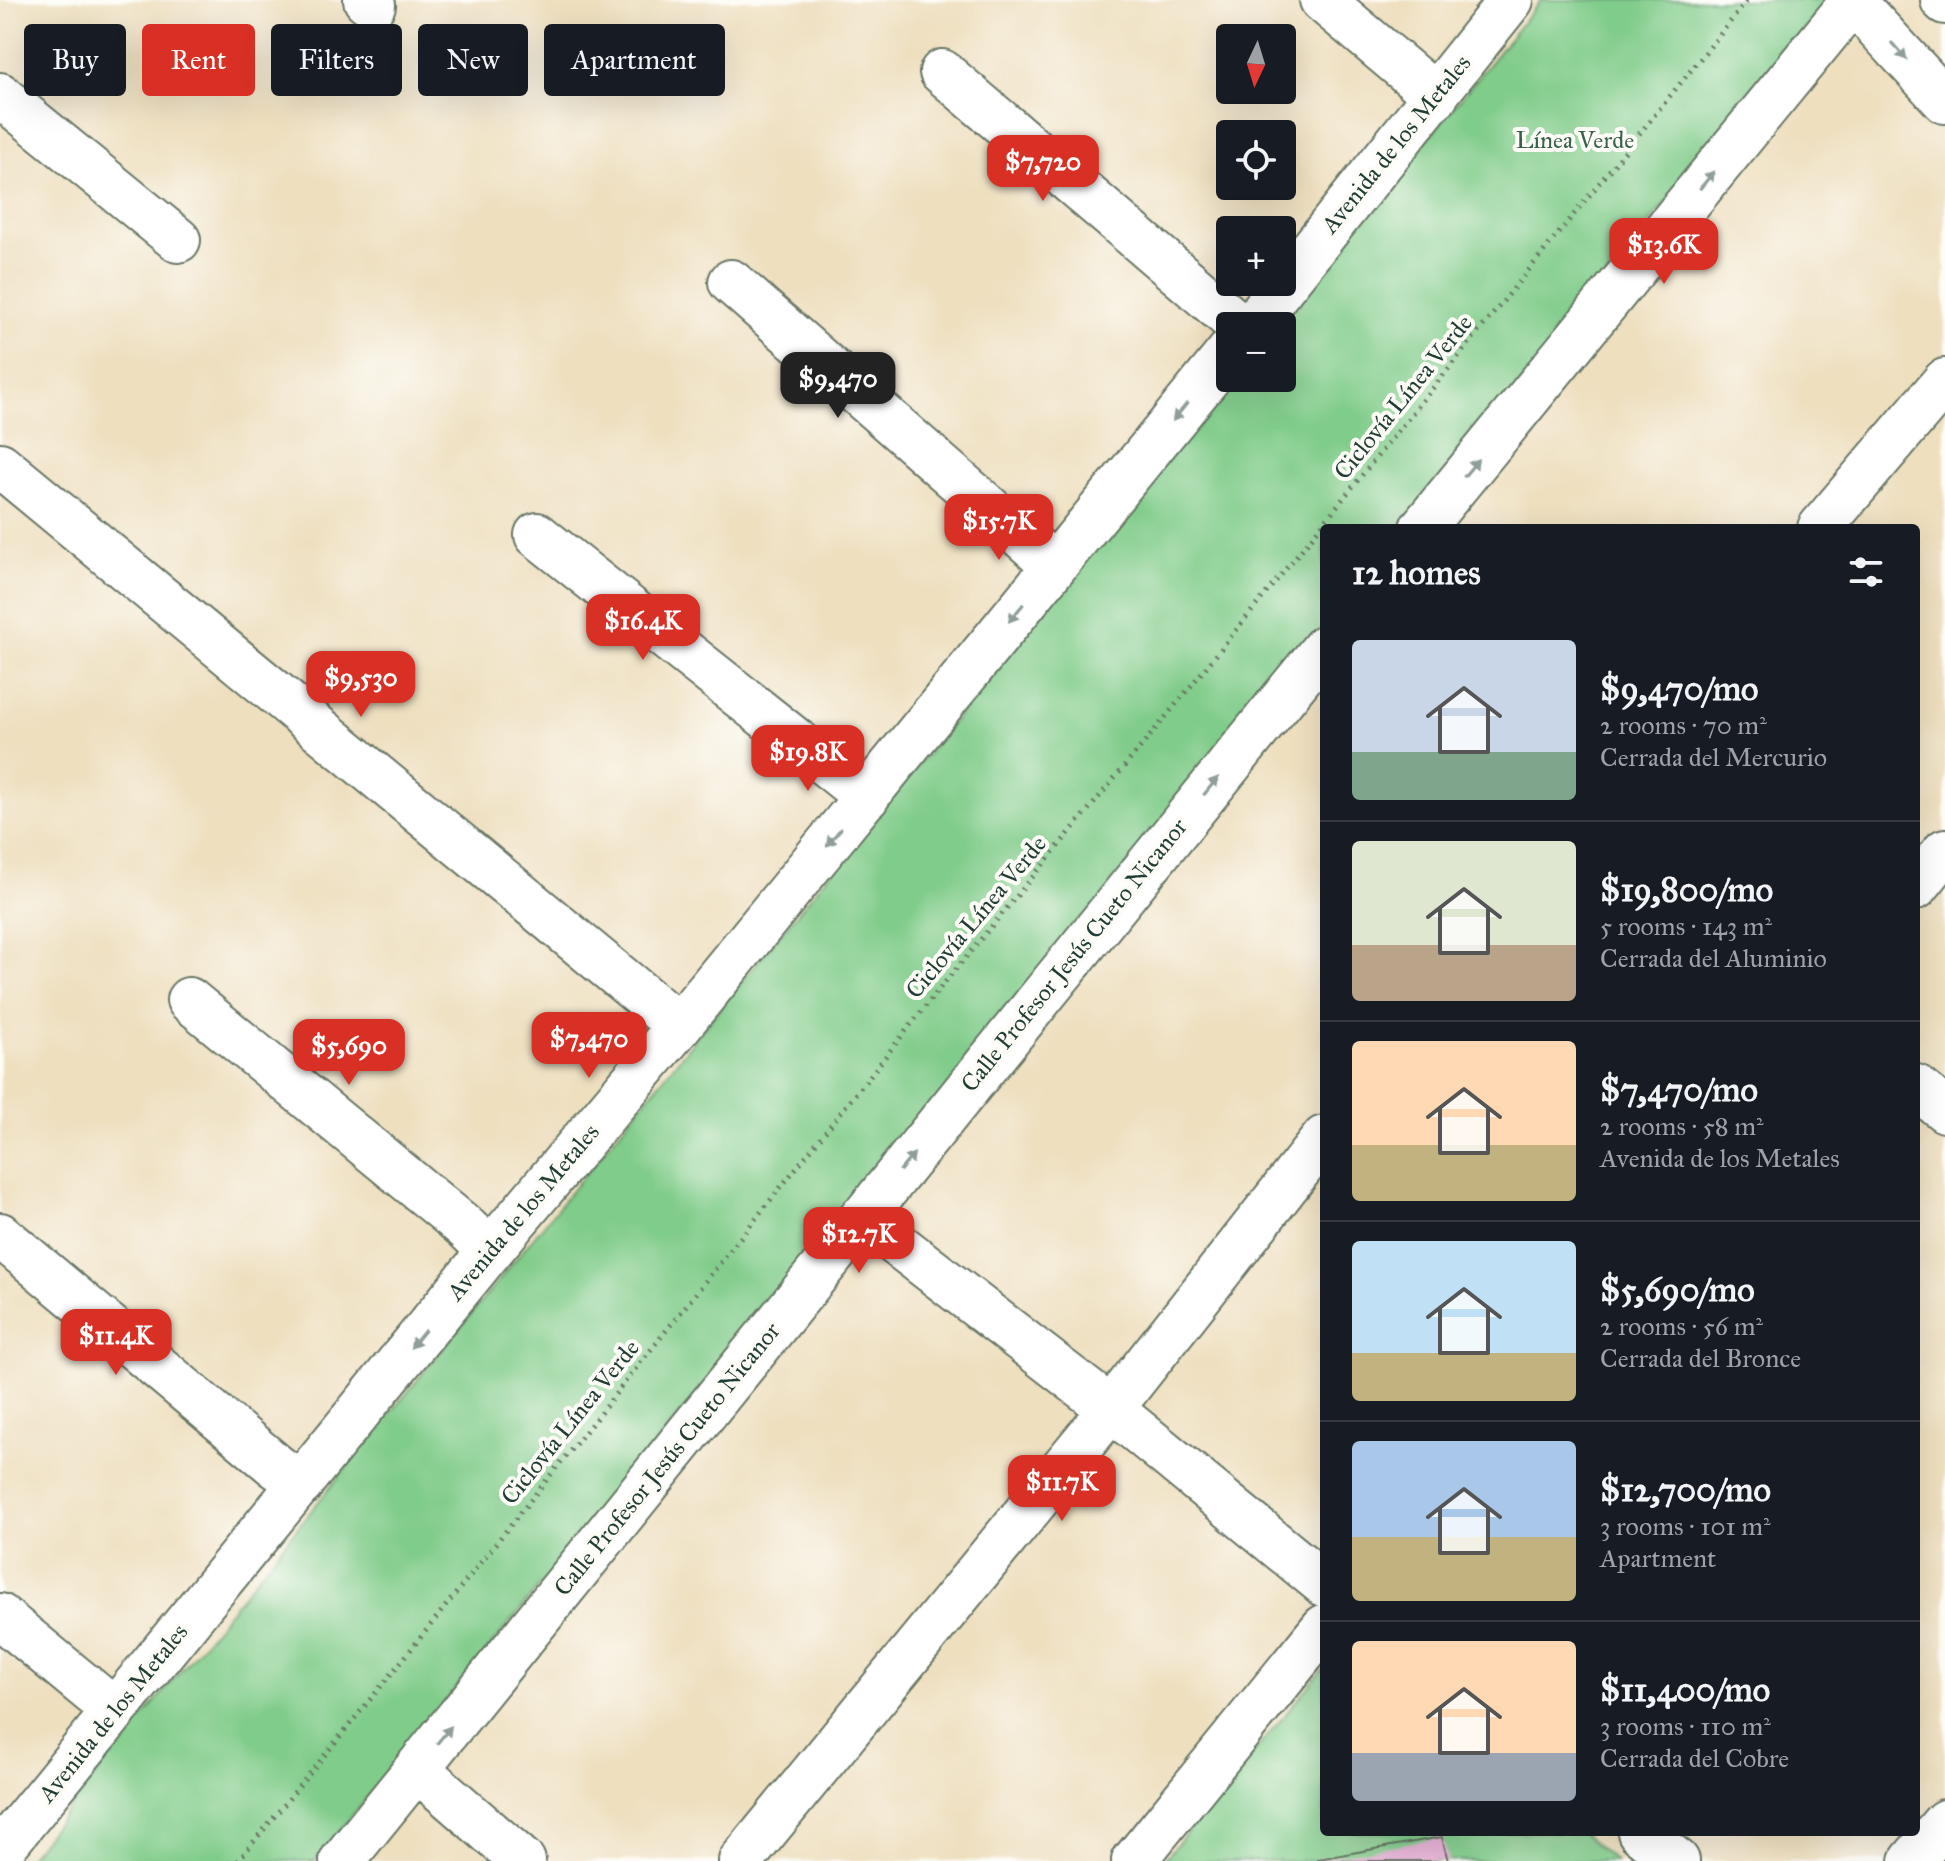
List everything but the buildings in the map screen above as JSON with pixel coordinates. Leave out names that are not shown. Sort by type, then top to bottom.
[{"type":"street","points":[[1322,0],[1436,96]]},
{"type":"street","name":"Avenida de los Metales","points":[[1262,312],[1511,0]]},
{"type":"street","points":[[1425,524],[1853,0],[1945,101]]},
{"type":"street","points":[[942,72],[1224,312]]},
{"type":"street","points":[[0,95],[178,240]]},
{"type":"street","points":[[731,282],[1054,565]]},
{"type":"street","name":"Avenida de los Metales","points":[[0,1851],[1216,368]]},
{"type":"street","points":[[1823,524],[1945,381]]},
{"type":"street","points":[[0,465],[679,1026]]},
{"type":"street","points":[[537,535],[867,797]]},
{"type":"street","name":"Calle Profesor Jesús Cueto Nicanor","points":[[342,1861],[1320,653]]},
{"type":"street","points":[[1920,882],[1945,851]]},
{"type":"street","points":[[189,1000],[453,1216],[490,1251]]},
{"type":"street","points":[[1920,1090],[1945,1110]]},
{"type":"street","points":[[741,1861],[1111,1409],[1320,1143]]},
{"type":"street","points":[[862,1217],[1111,1409],[1320,1581]]},
{"type":"street","points":[[0,1235],[301,1484]]},
{"type":"street","points":[[0,1616],[115,1711]]},
{"type":"street","points":[[1134,1861],[1320,1632]]},
{"type":"street","points":[[417,1769],[523,1861]]},
{"type":"street","points":[[1912,1861],[1945,1822]]},
{"type":"street","points":[[1645,1836],[1677,1861]]},
{"type":"path","name":"Ciclovía Línea Verde","points":[[1322,524],[1748,0]]},
{"type":"path","name":"Ciclovía Línea Verde","points":[[238,1861],[941,987],[1320,527]]},
{"type":"green space","name":"Línea Verde","points":[[1541,0],[1828,0],[1408,524],[1320,524],[1320,632],[315,1861],[26,1861],[1222,392],[1296,392],[1296,312],[1286,312]]},
{"type":"green space","points":[[1320,1673],[1320,1836],[1586,1836],[1615,1861],[1163,1861]]}]
